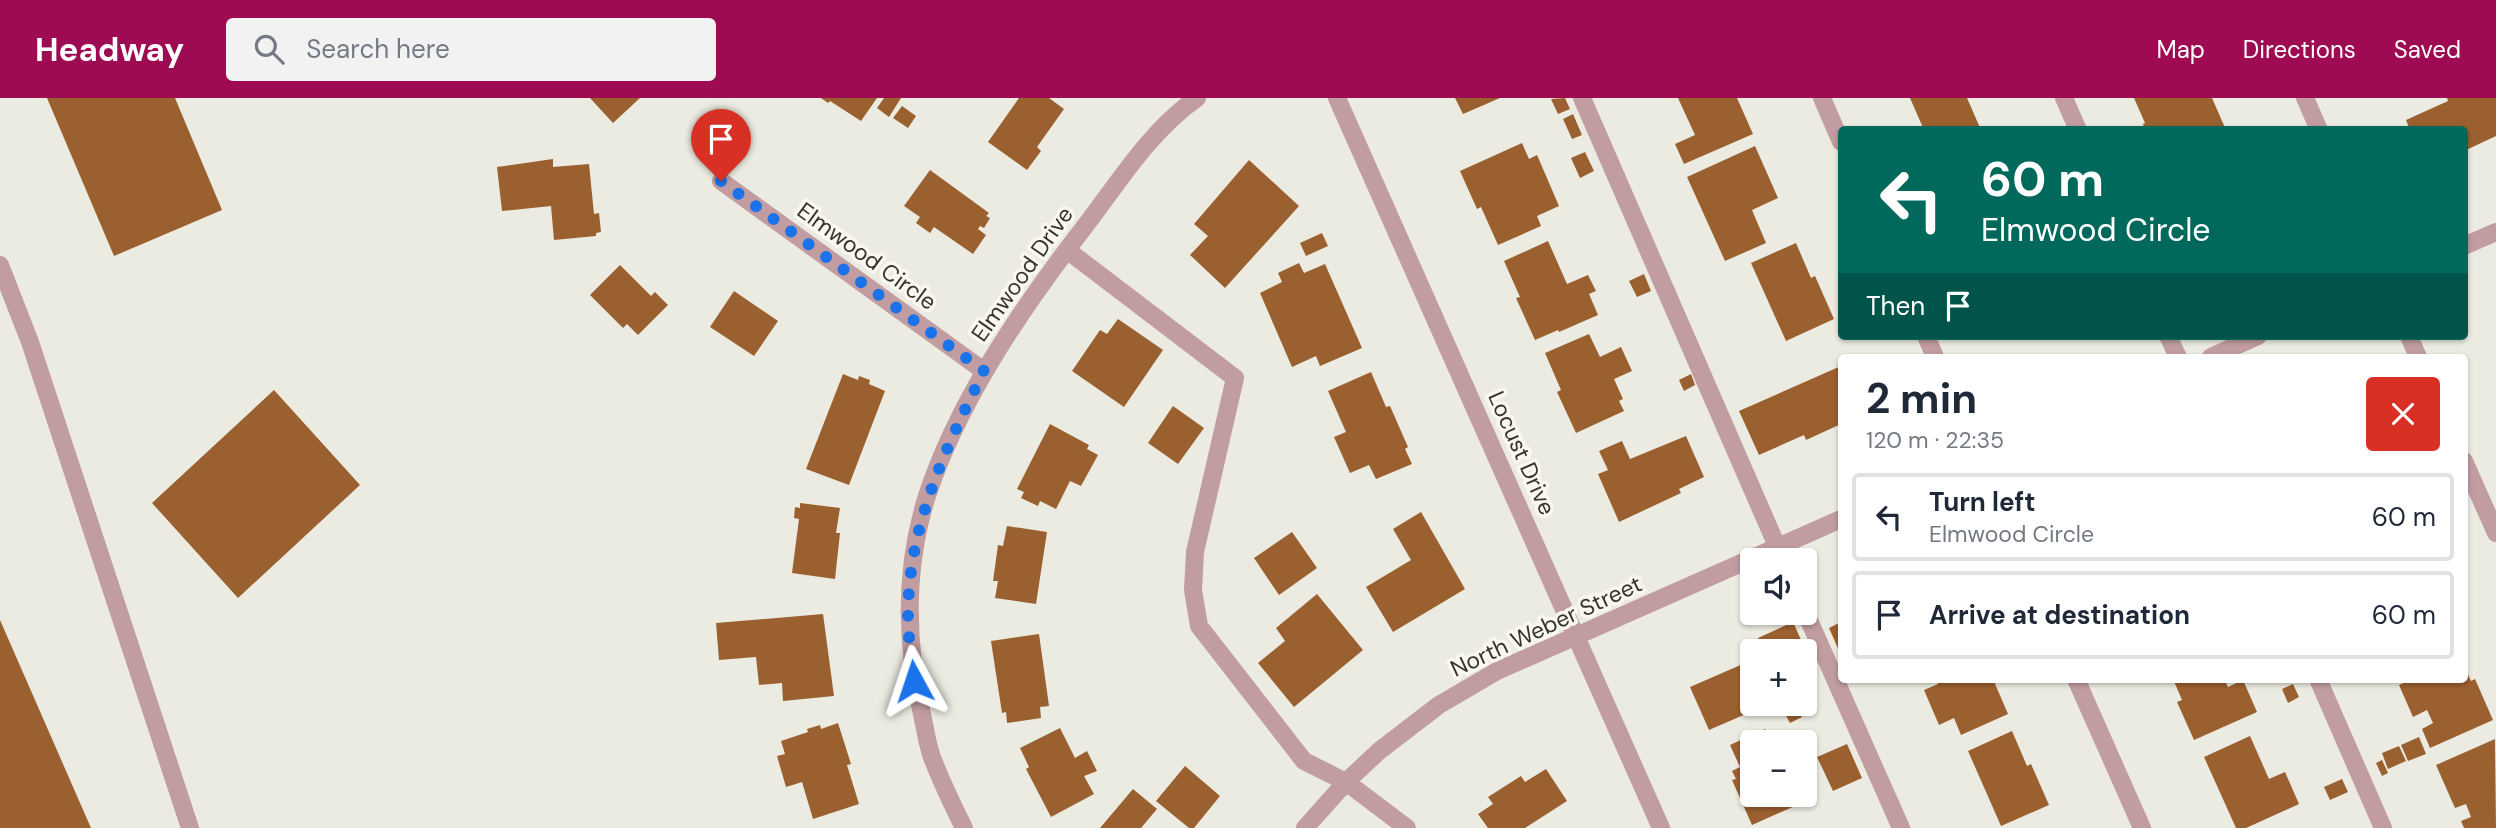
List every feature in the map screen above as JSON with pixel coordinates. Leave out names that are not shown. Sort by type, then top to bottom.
[{"type":"street","name":"Elmwood Drive","points":[[964,828],[932,759],[914,681],[908,616],[914,556],[926,500],[944,451],[984,371],[1067,250],[1146,147],[1184,107],[1197,98]]},
{"type":"street","name":"Locust Drive","points":[[1337,98],[1661,828]]},
{"type":"street","points":[[1582,98],[1777,548]]},
{"type":"street","points":[[1822,98],[1838,135]]},
{"type":"street","points":[[2064,98],[2076,126]]},
{"type":"street","points":[[2305,98],[2317,126]]},
{"type":"street","name":"Elmwood Circle","points":[[721,181],[984,371]]},
{"type":"street","points":[[2468,244],[2496,232]]},
{"type":"street","points":[[1067,250],[1235,378],[1195,552],[1193,590],[1199,626],[1304,761],[1346,782],[1407,828]]},
{"type":"street","points":[[0,265],[30,342],[189,826]]},
{"type":"street","points":[[2218,354],[2249,340]]},
{"type":"street","points":[[2468,470],[2496,533]]},
{"type":"street","name":"North Weber Street","points":[[1790,548],[1838,521]]},
{"type":"street","name":"North Weber Street","points":[[1305,828],[1346,782],[1379,751],[1439,705],[1497,671],[1740,570]]},
{"type":"street","points":[[1811,625],[1901,828]]},
{"type":"street","points":[[2078,683],[2142,828]]},
{"type":"street","points":[[2320,683],[2383,828]]},
{"type":"building","points":[[47,98],[175,98],[222,210],[114,256]]},
{"type":"building","points":[[590,98],[640,98],[613,123]]},
{"type":"building","points":[[821,98],[877,98],[861,121]]},
{"type":"building","points":[[884,98],[901,98],[889,117],[877,108]]},
{"type":"building","points":[[1019,98],[1049,98],[1064,109],[1037,147],[1041,151],[1027,170],[988,142]]},
{"type":"building","points":[[1455,98],[1500,98],[1463,114]]},
{"type":"building","points":[[1565,98],[1570,109],[1558,114],[1551,99]]},
{"type":"building","points":[[1678,98],[1737,98],[1753,134],[1684,164],[1675,144],[1695,135]]},
{"type":"building","points":[[1910,98],[1967,98],[1979,126],[1922,126]]},
{"type":"building","points":[[2134,98],[2212,98],[2224,126],[2144,126],[2145,123]]},
{"type":"building","points":[[2447,98],[2496,98],[2496,136],[2468,149],[2468,126],[2408,126],[2406,120],[2448,101]]},
{"type":"building","points":[[902,106],[916,116],[908,128],[893,118]]},
{"type":"building","points":[[1573,114],[1582,135],[1572,139],[1563,119]]},
{"type":"building","points":[[1522,143],[1529,159],[1537,155],[1559,206],[1537,216],[1541,226],[1498,245],[1481,207],[1477,209],[1460,171]]},
{"type":"building","points":[[1755,146],[1778,198],[1752,210],[1766,243],[1725,261],[1687,177]]},
{"type":"building","points":[[1585,152],[1594,171],[1580,178],[1571,158]]},
{"type":"building","points":[[553,159],[553,167],[589,164],[594,214],[599,213],[601,232],[596,233],[596,236],[554,240],[551,206],[502,211],[497,167]]},
{"type":"building","points":[[1249,160],[1299,206],[1225,288],[1190,255],[1208,236],[1194,224]]},
{"type":"building","points":[[930,170],[989,213],[986,216],[990,218],[984,228],[980,226],[978,229],[986,235],[973,254],[934,227],[930,233],[916,223],[920,217],[904,206]]},
{"type":"building","points":[[1322,233],[1328,246],[1306,256],[1300,243]]},
{"type":"building","points":[[1548,241],[1567,284],[1588,275],[1596,291],[1589,294],[1598,315],[1535,340],[1516,298],[1520,297],[1504,261]]},
{"type":"building","points":[[1796,243],[1811,278],[1815,276],[1834,319],[1786,341],[1751,263]]},
{"type":"building","points":[[1299,263],[1304,273],[1325,264],[1362,348],[1320,366],[1316,356],[1292,367],[1260,293],[1282,282],[1278,273]]},
{"type":"building","points":[[620,265],[651,296],[655,292],[668,305],[638,335],[627,324],[623,328],[590,295]]},
{"type":"building","points":[[1644,274],[1651,291],[1637,297],[1629,281]]},
{"type":"building","points":[[734,291],[778,321],[754,356],[710,327]]},
{"type":"building","points":[[1118,319],[1163,350],[1124,407],[1072,371],[1100,330],[1107,334]]},
{"type":"building","points":[[1589,334],[1600,357],[1621,347],[1632,371],[1614,379],[1623,399],[1619,401],[1624,411],[1576,433],[1557,392],[1561,390],[1545,353]]},
{"type":"building","points":[[1838,367],[1838,425],[1806,440],[1804,435],[1759,455],[1739,411]]},
{"type":"building","points":[[1371,372],[1386,407],[1390,406],[1408,447],[1405,449],[1412,464],[1376,479],[1369,465],[1350,473],[1334,437],[1346,432],[1328,391]]},
{"type":"building","points":[[843,374],[858,380],[859,376],[870,380],[869,384],[885,391],[849,485],[806,469]]},
{"type":"building","points":[[1691,374],[1695,385],[1684,391],[1679,380]]},
{"type":"building","points":[[274,390],[360,485],[238,598],[152,503]]},
{"type":"building","points":[[1173,406],[1204,428],[1178,464],[1148,443]]},
{"type":"building","points":[[1050,424],[1089,445],[1087,449],[1098,455],[1081,486],[1070,481],[1056,509],[1040,501],[1038,506],[1021,498],[1024,492],[1017,489]]},
{"type":"building","points":[[1686,436],[1704,477],[1679,489],[1681,493],[1619,522],[1598,474],[1608,470],[1599,451],[1622,441],[1630,459]]},
{"type":"building","points":[[800,503],[840,508],[836,533],[840,533],[835,579],[792,573],[799,519],[794,518],[795,507],[800,508]]},
{"type":"building","points":[[1421,512],[1465,589],[1393,632],[1366,587],[1411,560],[1393,529]]},
{"type":"building","points":[[1007,526],[1047,532],[1036,604],[995,598],[998,581],[993,581],[998,545],[1003,546]]},
{"type":"building","points":[[1292,532],[1317,568],[1279,595],[1254,558]]},
{"type":"building","points":[[1317,594],[1363,650],[1294,707],[1258,663],[1285,641],[1276,628]]},
{"type":"building","points":[[823,614],[834,696],[783,701],[782,683],[759,685],[756,657],[719,660],[716,623]]},
{"type":"building","points":[[0,620],[91,828],[0,828]]},
{"type":"building","points":[[1838,624],[1838,648],[1829,628]]},
{"type":"building","points":[[1786,625],[1794,625],[1801,639],[1758,639]]},
{"type":"building","points":[[1039,634],[1049,706],[1040,707],[1041,718],[1007,723],[1006,712],[1002,713],[991,641]]},
{"type":"building","points":[[1740,665],[1741,716],[1709,730],[1690,687]]},
{"type":"building","points":[[2468,675],[2471,681],[2475,679],[2493,720],[2430,748],[2422,729],[2433,723],[2427,710],[2413,717],[2399,685],[2468,683]]},
{"type":"building","points":[[1995,683],[2008,714],[1961,735],[1954,718],[1939,725],[1924,690],[1938,684]]},
{"type":"building","points":[[2175,683],[2226,683],[2228,687],[2244,683],[2257,712],[2194,740],[2177,702],[2182,700]]},
{"type":"building","points":[[2293,684],[2299,697],[2288,703],[2282,689]]},
{"type":"building","points":[[1786,716],[1802,716],[1802,717],[1790,723]]},
{"type":"building","points":[[838,723],[851,764],[847,765],[859,804],[813,819],[802,782],[786,787],[777,756],[785,754],[781,741],[808,732],[807,729],[820,725],[821,729]]},
{"type":"building","points":[[1060,728],[1075,758],[1087,751],[1097,771],[1084,776],[1094,794],[1051,817],[1026,769],[1029,767],[1020,748]]},
{"type":"building","points":[[2012,731],[2027,766],[2031,764],[2049,805],[2001,826],[1968,751]]},
{"type":"building","points":[[2250,736],[2269,779],[2285,772],[2299,804],[2246,828],[2236,828],[2204,757]]},
{"type":"building","points":[[2419,737],[2426,754],[2408,761],[2401,745]]},
{"type":"building","points":[[2495,739],[2496,828],[2464,828],[2461,821],[2471,817],[2466,804],[2455,808],[2436,765]]},
{"type":"building","points":[[1740,740],[1740,767],[1730,745]]},
{"type":"building","points":[[1847,744],[1862,778],[1833,791],[1817,757]]},
{"type":"building","points":[[2399,746],[2406,761],[2388,769],[2382,753]]},
{"type":"building","points":[[2382,760],[2388,773],[2382,776],[2376,763]]},
{"type":"building","points":[[1185,766],[1220,796],[1194,828],[1189,828],[1156,801]]},
{"type":"building","points":[[1740,767],[1740,798],[1732,780],[1736,779],[1732,771]]},
{"type":"building","points":[[1546,769],[1567,801],[1525,828],[1488,828],[1478,814],[1493,804],[1488,797],[1521,776],[1525,782]]},
{"type":"building","points":[[2342,779],[2348,792],[2330,800],[2324,787]]},
{"type":"building","points":[[1133,789],[1157,809],[1141,828],[1100,828]]},
{"type":"building","points":[[1744,807],[1793,807],[1752,825]]},
{"type":"route","points":[[721,181],[984,371],[944,451],[926,500],[914,556],[908,616],[914,681]]}]
